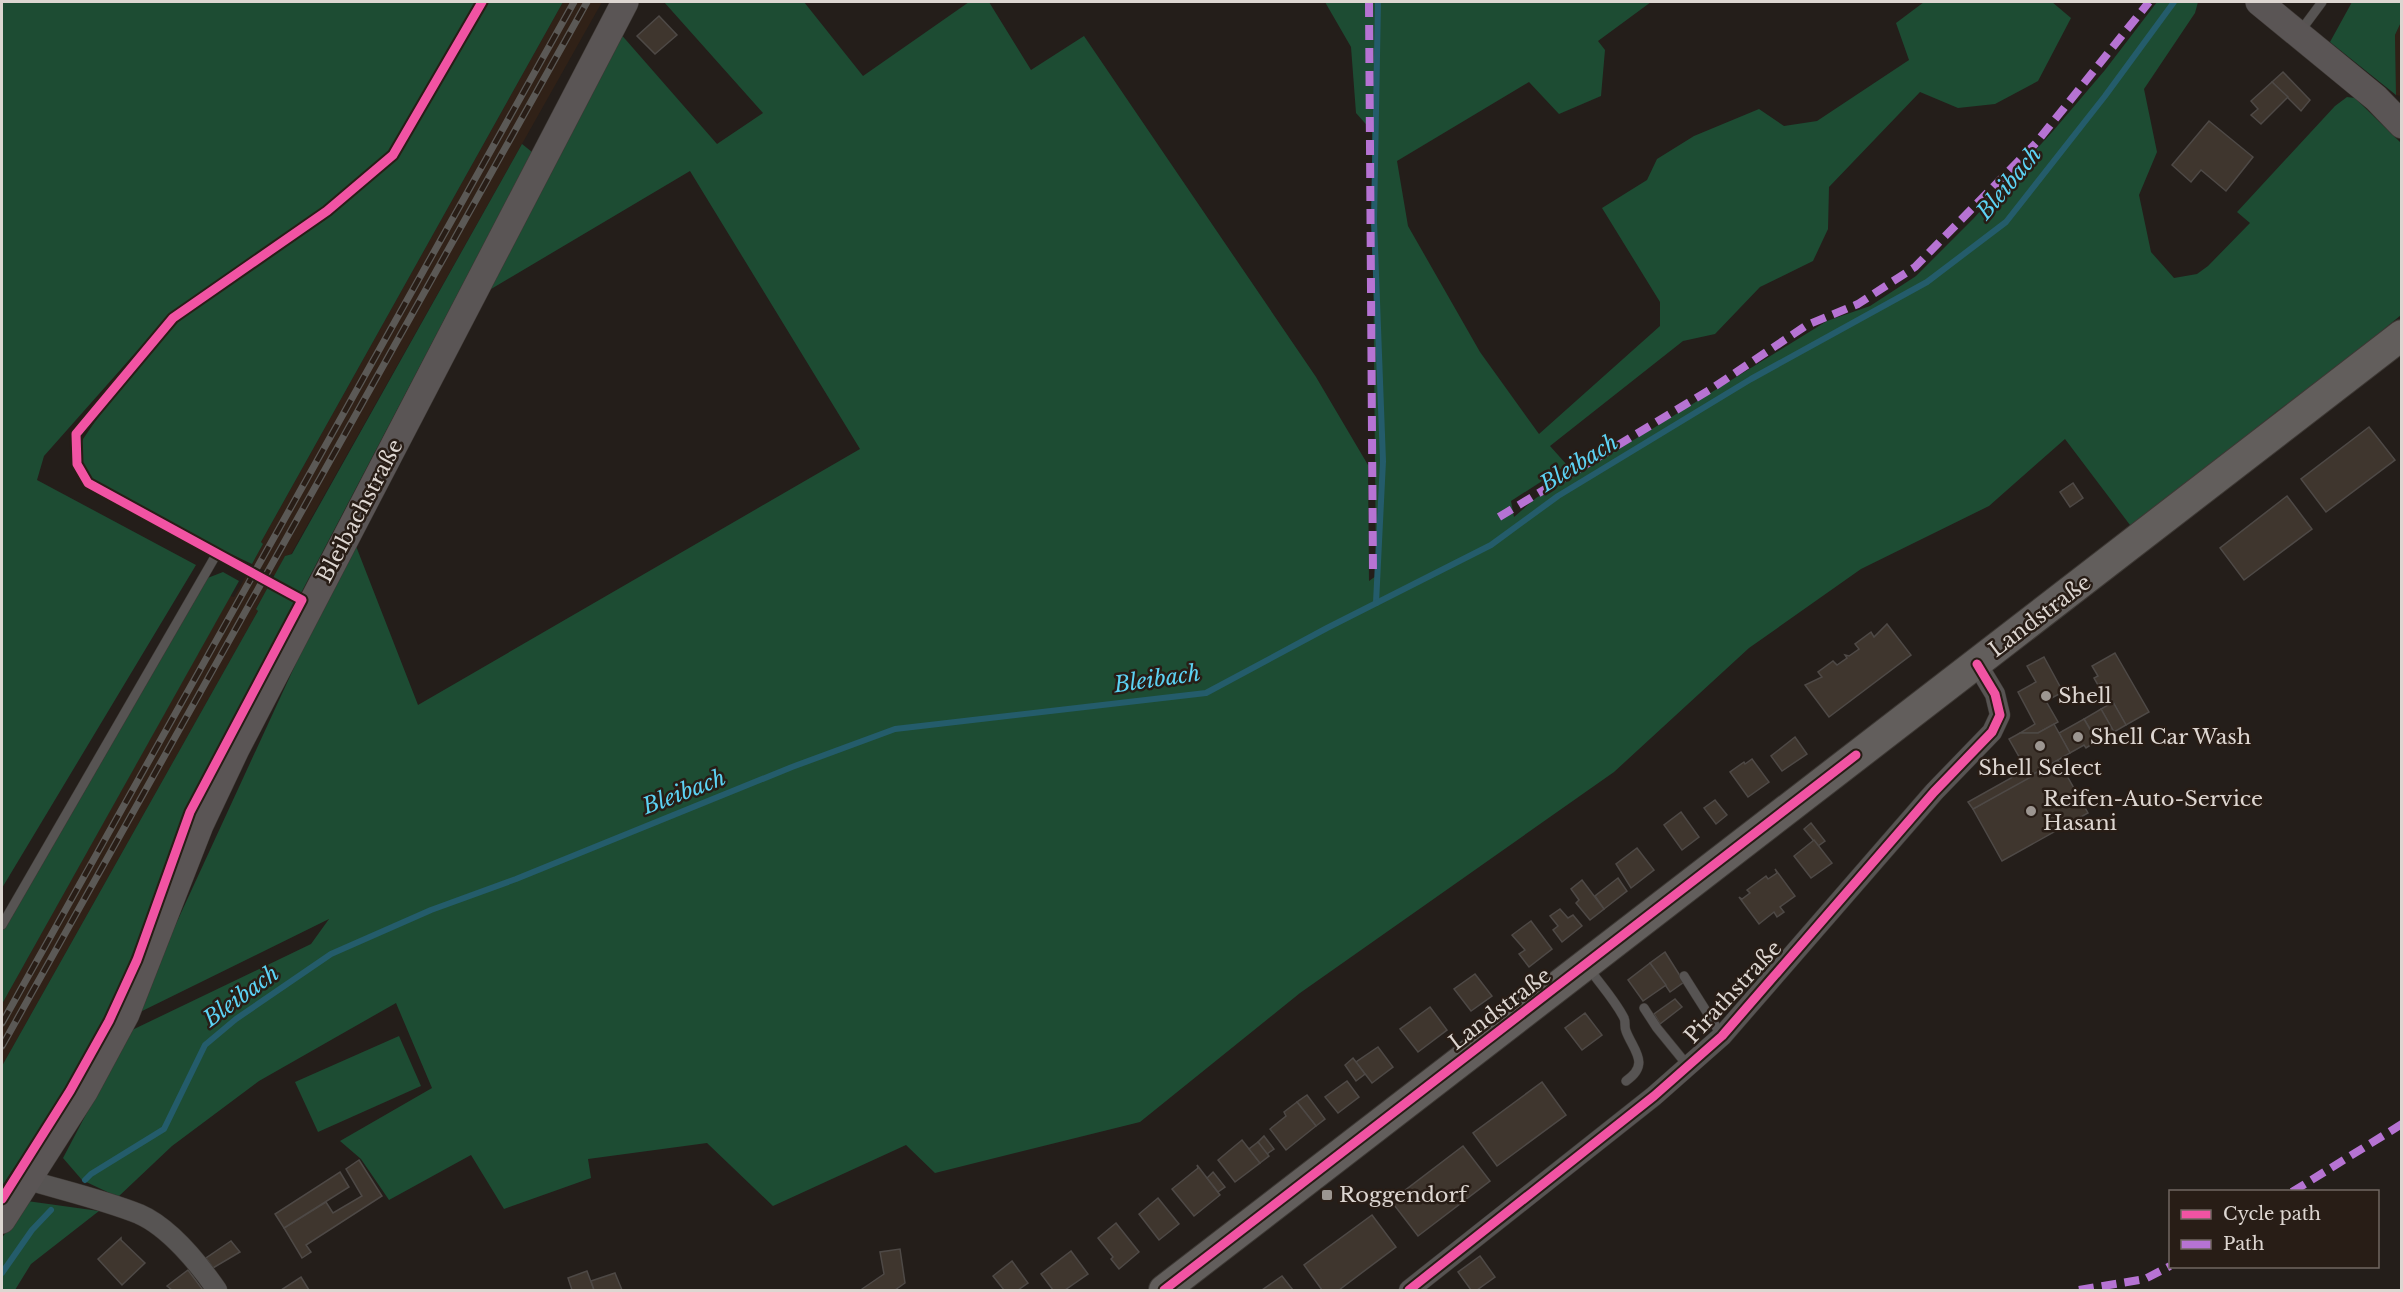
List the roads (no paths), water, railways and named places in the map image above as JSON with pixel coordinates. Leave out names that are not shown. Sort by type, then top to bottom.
[{"type":"main road","name":"Bleibachstraße","points":[[2,1220],[84,1092],[126,1014],[200,825],[236,749],[625,2]]},
{"type":"main road","points":[[2259,2],[2376,98],[2402,125]]},
{"type":"main road","name":"Landstraße","points":[[1164,1290],[2402,335]]},
{"type":"street","name":"Pirathstraße","points":[[1409,1290],[1688,1066],[1722,1036],[1934,792],[1992,732],[2000,715],[1995,694],[1977,664]]},
{"type":"street","points":[[28,1180],[140,1215],[175,1240],[202,1268],[217,1290]]},
{"type":"lane","points":[[2297,35],[2322,2]]},
{"type":"lane","points":[[77,464],[88,483],[248,571]]},
{"type":"lane","points":[[2,925],[216,555]]},
{"type":"lane","points":[[270,583],[311,605]]},
{"type":"lane","points":[[1586,965],[1625,1020],[1626,1033],[1637,1050],[1639,1064],[1636,1071],[1626,1081]]},
{"type":"lane","points":[[1684,976],[1722,1036]]},
{"type":"lane","points":[[1644,1008],[1688,1066]]},
{"type":"waterway","points":[[1376,603],[1383,461],[1374,221],[1378,2]]},
{"type":"waterway","name":"Bleibach","points":[[85,1180],[164,1129],[205,1045],[236,1019],[331,954],[431,910],[516,879],[792,767],[895,729],[1206,693],[1327,628],[1491,545],[1558,496],[1751,379],[1927,282],[2006,222],[2105,96],[2174,2]]},
{"type":"waterway","name":"Bleibach","points":[[2,1273],[32,1230],[51,1210]]},
{"type":"railway","points":[[2,1023],[574,2]]},
{"type":"railway","points":[[2,1046],[587,2]]},
{"type":"place","name":"Shell","points":[[2046,696]]},
{"type":"place","name":"Shell Car Wash","points":[[2078,737]]},
{"type":"place","name":"Shell Select","points":[[2040,746]]},
{"type":"place","name":"Reifen-Auto-Service Hasani","points":[[2031,811]]},
{"type":"place","name":"Roggendorf","points":[[1327,1195]]}]
